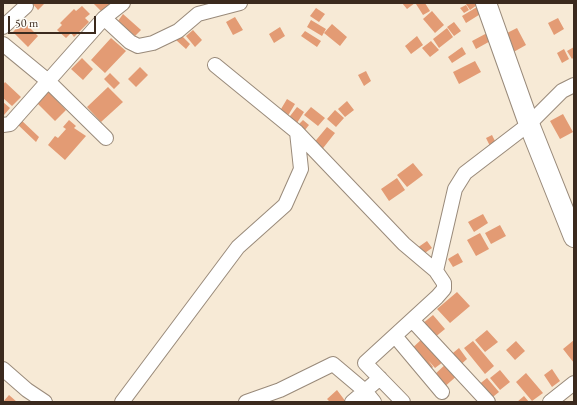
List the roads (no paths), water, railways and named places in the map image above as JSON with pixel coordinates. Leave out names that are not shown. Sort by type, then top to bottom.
[{"type":"street","points":[[3,125],[10,124],[104,18],[123,3]]},
{"type":"street","points":[[104,18],[130,42],[138,46],[153,44],[178,31],[198,14],[240,3]]},
{"type":"street","points":[[486,3],[529,124],[574,237]]},
{"type":"street","points":[[3,27],[26,6]]},
{"type":"street","points":[[3,44],[48,82],[106,138]]},
{"type":"street","points":[[215,65],[297,132],[404,244],[436,271],[444,283],[444,289],[365,363],[403,402]]},
{"type":"street","points":[[436,271],[455,188],[465,173],[529,124],[562,91],[574,85]]},
{"type":"street","points":[[122,402],[238,248],[285,205],[301,169],[297,132]]},
{"type":"street","points":[[412,320],[488,402]]},
{"type":"street","points":[[395,336],[442,392]]},
{"type":"street","points":[[246,402],[280,390],[333,364],[369,397]]},
{"type":"street","points":[[3,368],[27,390],[45,402]]},
{"type":"street","points":[[352,402],[369,397],[380,378]]},
{"type":"street","points":[[550,402],[574,383]]}]
